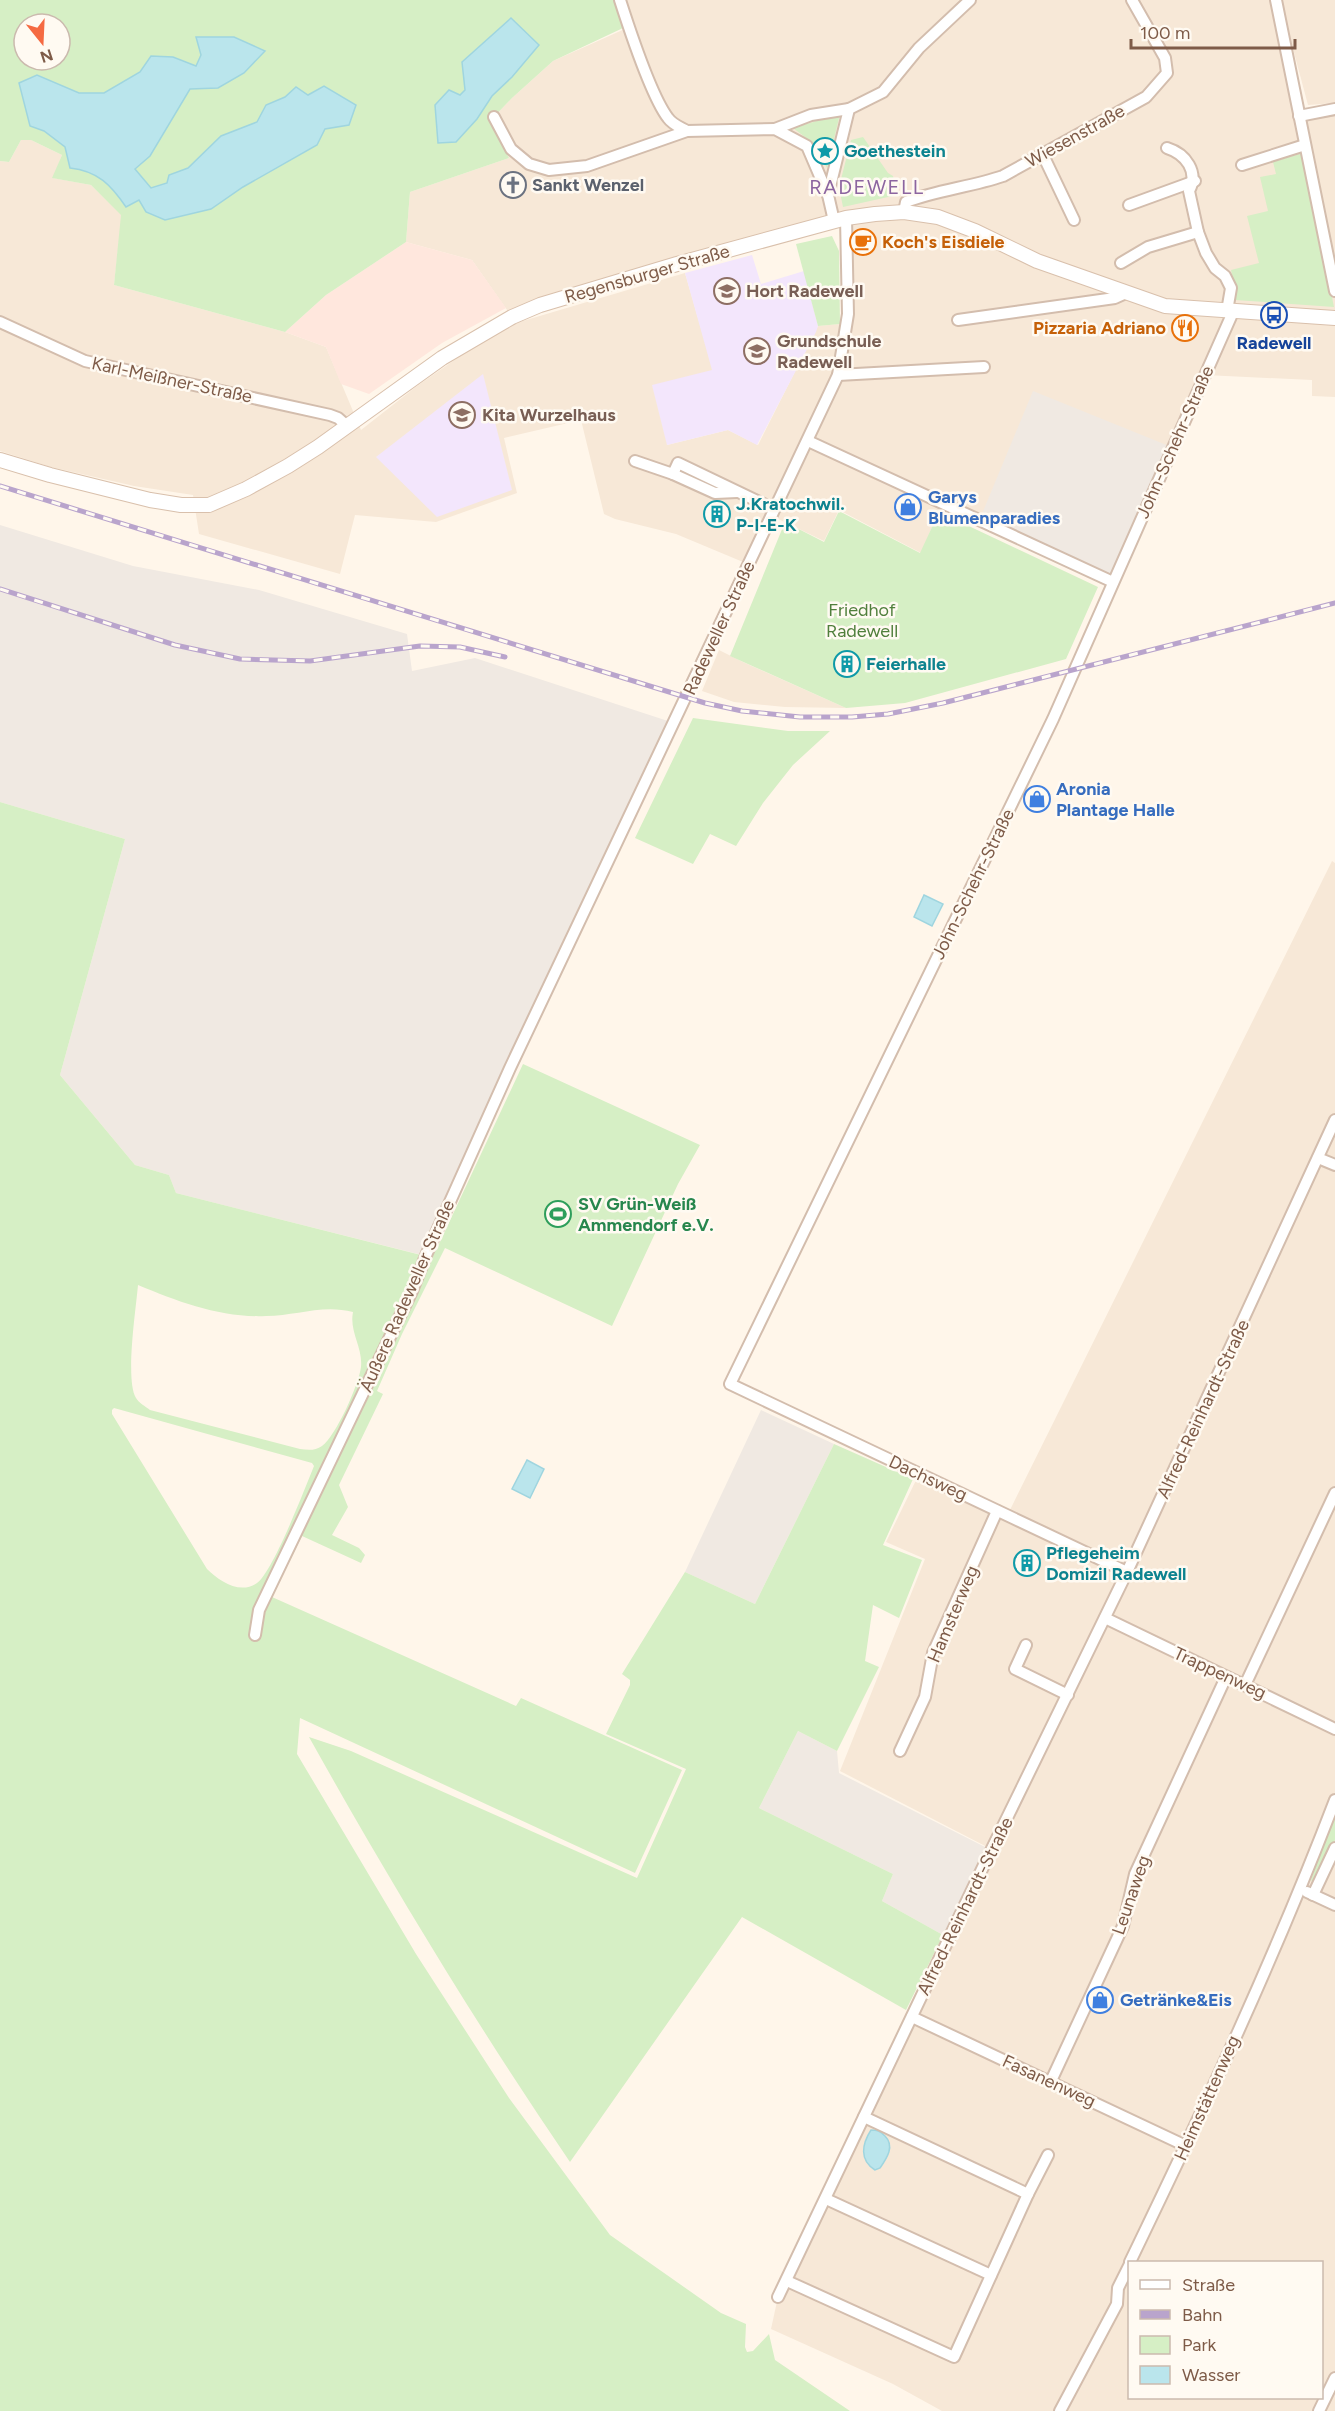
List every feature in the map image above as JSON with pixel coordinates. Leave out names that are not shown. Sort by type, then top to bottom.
[{"type":"main road","name":"Regensburger Straße","points":[[0,460],[150,500],[181,505],[209,505],[267,478],[318,447],[442,357],[512,316],[540,305],[840,220],[904,212],[938,217],[975,231],[1037,261],[1165,306],[1335,318]]},
{"type":"street","points":[[620,0],[667,117],[687,131]]},
{"type":"street","points":[[494,117],[511,149],[529,164],[549,170],[587,166],[687,131],[776,129],[811,115],[849,109],[883,92],[919,48],[970,0]]},
{"type":"street","name":"Wiesenstraße","points":[[904,212],[906,202],[925,195],[982,183],[1003,176],[1146,97],[1167,73],[1164,58],[1132,0]]},
{"type":"street","points":[[1276,0],[1335,291]]},
{"type":"street","points":[[828,195],[849,109]]},
{"type":"street","points":[[1299,116],[1335,109]]},
{"type":"street","name":"Radeweller Straße","points":[[562,958],[838,375],[848,314],[840,220],[807,146],[776,129]]},
{"type":"street","points":[[1242,165],[1305,145]]},
{"type":"street","points":[[1167,148],[1177,151],[1193,170],[1195,181],[1189,191],[1198,232],[1215,268],[1225,276],[1231,288],[1230,312]]},
{"type":"street","points":[[1042,153],[1074,220]]},
{"type":"street","points":[[1129,205],[1195,181]]},
{"type":"street","points":[[1121,263],[1148,247],[1198,232]]},
{"type":"street","points":[[958,320],[1115,298],[1126,293]]},
{"type":"street","name":"John-Schehr-Straße","points":[[730,1384],[1053,719],[1230,312]]},
{"type":"street","name":"Karl-Meißner-Straße","points":[[0,322],[86,361],[330,415],[338,418],[346,426]]},
{"type":"street","points":[[838,375],[984,367]]},
{"type":"street","points":[[808,441],[1113,582]]},
{"type":"street","points":[[634,461],[673,474],[678,463],[774,510]]},
{"type":"street","name":"Äußere Radeweller Straße","points":[[255,1635],[259,1610],[412,1291],[505,1079],[562,958]]},
{"type":"street","name":"Alfred-Reinhardt-Straße","points":[[778,2297],[987,1857],[1127,1572],[1335,1120]]},
{"type":"street","points":[[1318,1158],[1335,1166]]},
{"type":"street","name":"Dachsweg","points":[[730,1384],[1127,1572]]},
{"type":"street","points":[[1245,1685],[1335,1493]]},
{"type":"street","name":"Hamsterweg","points":[[900,1751],[925,1697],[933,1653],[997,1511]]},
{"type":"street","name":"Trappenweg","points":[[1105,1618],[1335,1729]]},
{"type":"street","points":[[1026,1645],[1015,1669],[1068,1695]]},
{"type":"street","name":"Leunaweg","points":[[1051,2081],[1123,1926],[1135,1874],[1226,1677]]},
{"type":"street","name":"Heimstättenweg","points":[[1131,2261],[1186,2146],[1301,1889],[1335,1800]]},
{"type":"street","points":[[1313,1894],[1335,1848]]},
{"type":"street","points":[[1301,1889],[1335,1905]]},
{"type":"street","name":"Fasanenweg","points":[[912,2017],[1186,2146]]},
{"type":"street","points":[[864,2117],[1028,2194]]},
{"type":"street","points":[[787,2281],[954,2357],[1048,2155]]},
{"type":"street","points":[[826,2199],[991,2275]]},
{"type":"street","name":"Heimstättenweg","points":[[1060,2411],[1117,2304],[1118,2288],[1128,2267]]},
{"type":"street","points":[[1320,2411],[1335,2378]]},
{"type":"shaded area","points":[[621,0],[1276,0],[1299,115],[1335,109],[1335,397],[1312,396],[1312,380],[1205,375],[1174,448],[979,521],[942,504],[921,553],[839,510],[824,541],[772,516],[843,353],[845,218],[512,317],[472,260],[406,242],[410,192],[509,158],[490,121],[553,61],[627,28],[667,116]],"holes":[[[1173,307],[1233,312],[1227,319]]]},
{"type":"shaded area","points":[[1280,0],[1335,0],[1335,103],[1308,105]]},
{"type":"shaded area","points":[[21,140],[31,140],[62,155],[53,178],[91,185],[122,215],[114,285],[285,332],[326,347],[361,430],[417,386],[469,350],[516,323],[685,273],[713,370],[667,445],[728,430],[758,445],[818,326],[840,324],[838,352],[831,382],[743,562],[676,534],[615,519],[604,514],[581,420],[504,438],[517,493],[436,522],[355,515],[340,574],[199,534],[193,495],[134,486],[51,467],[0,451],[0,161],[9,162]]},
{"type":"shaded area","points":[[406,242],[472,260],[506,308],[442,343],[369,394],[341,384],[326,347],[285,332],[326,295]]},
{"type":"shaded area","name":"Grundschule Radewell","points":[[752,255],[761,284],[804,271],[818,326],[816,332],[757,445],[728,430],[667,445],[652,385],[712,370],[685,273]]},
{"type":"shaded area","name":"Kita Wurzelhaus","points":[[483,374],[512,490],[437,517],[376,457]]},
{"type":"shaded area","points":[[1033,391],[1174,448],[1113,582],[979,521]]},
{"type":"shaded area","points":[[0,525],[133,566],[259,590],[407,634],[412,671],[475,658],[671,722],[426,1256],[176,1193],[169,1175],[135,1165],[60,1075],[125,839],[0,802]]},
{"type":"shaded area","points":[[719,650],[846,708],[785,707],[734,702],[702,691]]},
{"type":"shaded area","points":[[1332,861],[1335,863],[1335,2411],[942,2411],[893,2384],[771,2329],[778,2297],[991,1849],[840,1771],[925,1559],[886,1542],[919,1474],[1007,1516]]},
{"type":"shaded area","points":[[761,1410],[834,1444],[755,1604],[685,1572]]},
{"type":"shaded area","points":[[798,1731],[837,1751],[839,1773],[987,1848],[943,1935],[882,1901],[893,1874],[759,1808]]},
{"type":"green space","points":[[0,0],[615,0],[623,28],[553,61],[490,121],[509,158],[410,192],[406,242],[326,295],[285,332],[114,285],[121,215],[91,185],[52,178],[62,155],[31,140],[21,140],[9,162],[0,161]]},
{"type":"green space","points":[[840,114],[827,168],[813,143],[793,128]]},
{"type":"green space","points":[[863,137],[888,173],[893,176],[897,195],[843,207],[839,187],[851,140]]},
{"type":"green space","points":[[1303,153],[1334,307],[1235,300],[1231,270],[1259,263],[1247,216],[1268,211],[1260,177],[1276,174],[1273,162]]},
{"type":"green space","points":[[832,236],[839,251],[840,324],[818,326],[796,244]]},
{"type":"green space","name":"Friedhof Radewell","points":[[839,511],[920,553],[939,512],[1098,587],[1066,659],[905,703],[846,708],[730,656],[785,522],[824,542]]},
{"type":"green space","points":[[693,718],[788,731],[830,731],[793,765],[763,803],[736,846],[710,834],[693,864],[635,838]]},
{"type":"green space","points":[[0,802],[125,839],[60,1075],[135,1165],[169,1175],[176,1193],[425,1256],[432,1242],[439,1244],[523,1064],[700,1145],[678,1184],[612,1326],[445,1248],[402,1334],[377,1391],[383,1394],[339,1485],[348,1507],[332,1535],[359,1548],[365,1555],[361,1563],[302,1536],[272,1597],[516,1706],[521,1698],[682,1770],[635,1873],[300,1718],[297,1754],[416,1954],[509,2098],[610,2235],[721,2313],[746,2324],[745,2347],[747,2352],[753,2351],[769,2334],[775,2360],[850,2411],[0,2411]],"holes":[[[138,1285],[185,1303],[217,1312],[249,1316],[277,1316],[331,1309],[353,1312],[353,1326],[361,1367],[346,1409],[328,1440],[317,1449],[300,1449],[150,1410],[140,1403],[136,1398],[131,1376]],[[114,1408],[312,1463],[314,1466],[288,1529],[264,1576],[257,1583],[244,1588],[237,1587],[217,1578],[207,1569],[112,1414]]]},
{"type":"green space","points":[[834,1444],[913,1479],[883,1545],[922,1560],[899,1618],[873,1605],[865,1661],[879,1667],[837,1751],[798,1731],[759,1808],[893,1874],[882,1901],[943,1935],[906,2010],[742,1917],[570,2162],[501,2058],[435,1952],[309,1737],[351,1751],[637,1878],[686,1769],[606,1734],[630,1685],[630,1680],[622,1674],[685,1572],[755,1604]]},
{"type":"green space","points":[[1335,1811],[1335,1840],[1313,1883],[1311,1880]]},
{"type":"water","points":[[511,18],[539,45],[512,77],[492,96],[477,119],[456,142],[438,143],[435,105],[449,90],[460,95],[465,90],[462,62]]},
{"type":"water","points":[[196,37],[234,37],[265,51],[244,73],[218,88],[190,89],[150,156],[135,169],[151,188],[167,183],[169,175],[188,168],[221,136],[257,122],[266,105],[285,97],[296,87],[308,95],[324,86],[356,105],[349,125],[325,129],[317,145],[243,187],[211,209],[165,220],[146,212],[139,200],[126,207],[103,180],[88,172],[70,168],[65,147],[44,131],[30,126],[19,83],[37,75],[79,93],[104,93],[140,72],[151,56],[173,57],[196,66],[201,55]]},
{"type":"water","points":[[924,895],[943,904],[932,926],[914,917]]},
{"type":"water","points":[[527,1460],[544,1469],[530,1498],[512,1489]]},
{"type":"water","points":[[871,2130],[882,2133],[888,2140],[890,2148],[880,2168],[875,2170],[864,2157],[864,2146]]},
{"type":"railway","points":[[0,486],[705,703],[742,711],[800,717],[888,714],[943,703],[1335,603]]},
{"type":"railway","points":[[0,589],[175,645],[240,659],[310,661],[420,646],[460,647],[505,657]]},
{"type":"place","name":"Goethestein","points":[[825,151]]},
{"type":"place","name":"Sankt Wenzel","points":[[513,185]]},
{"type":"place","name":"Koch's Eisdiele","points":[[863,242]]},
{"type":"place","name":"Hort Radewell","points":[[727,291]]},
{"type":"place","name":"Radewell","points":[[1274,315]]},
{"type":"place","name":"Pizzaria Adriano","points":[[1185,328]]},
{"type":"place","name":"Grundschule Radewell","points":[[757,351]]},
{"type":"place","name":"Kita Wurzelhaus","points":[[462,415]]},
{"type":"place","name":"Garys Blumenparadies","points":[[908,507]]},
{"type":"place","name":"J.Kratochwil. P-I-E-K","points":[[717,514]]},
{"type":"place","name":"Feierhalle","points":[[847,664]]},
{"type":"place","name":"Aronia Plantage Halle","points":[[1037,799]]},
{"type":"place","name":"SV Grün-Weiß Ammendorf e.V.","points":[[558,1214]]},
{"type":"place","name":"Pflegeheim Domizil Radewell","points":[[1027,1563]]},
{"type":"place","name":"Getränke&Eis","points":[[1100,2000]]},
{"type":"district","name":"RADEWELL","points":[[867,187]]}]
